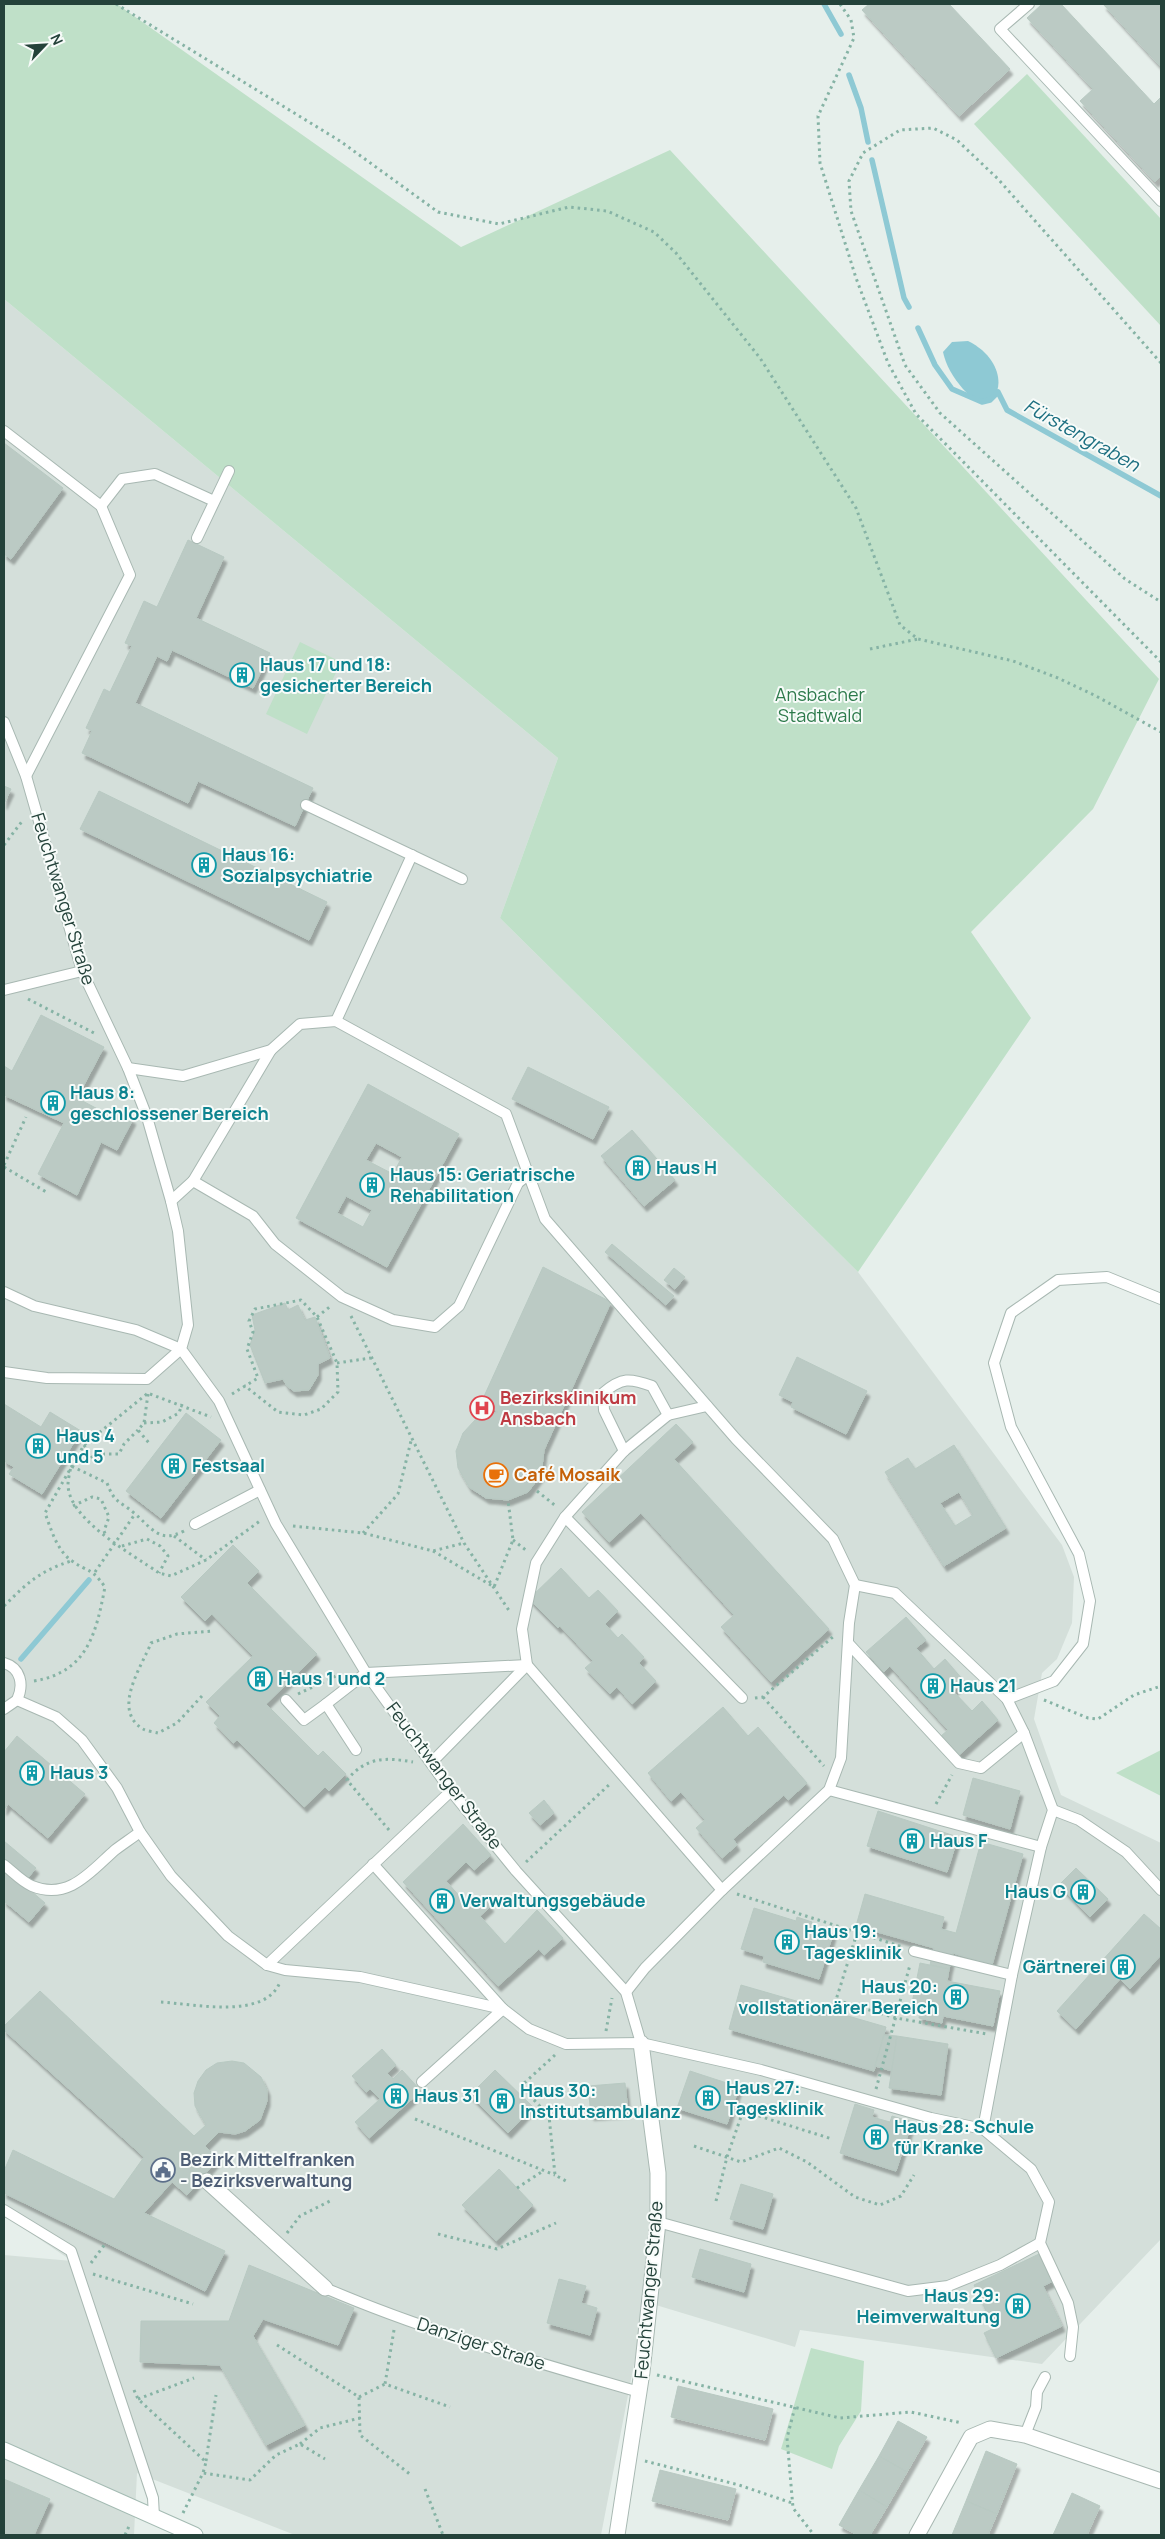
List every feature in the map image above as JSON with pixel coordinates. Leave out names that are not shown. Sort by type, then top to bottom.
[{"type":"street","name":"Feuchtwanger Straße","points":[[617,2535],[642,2372],[658,2222],[658,2173],[641,2043]]},
{"type":"street","points":[[207,2181],[326,2288]]},
{"type":"street","points":[[917,2535],[971,2437],[990,2429],[1025,2435],[1161,2481]]},
{"type":"street","points":[[4,2450],[195,2535]]},
{"type":"lane","points":[[1029,4],[1000,29],[1161,201]]},
{"type":"lane","points":[[4,431],[101,506],[130,575],[26,776]]},
{"type":"lane","points":[[197,538],[229,471]]},
{"type":"lane","points":[[101,506],[122,479],[155,474],[214,501]]},
{"type":"lane","name":"Feuchtwanger Straße","points":[[4,722],[26,776],[82,971],[114,1043],[128,1068],[147,1117],[171,1202],[178,1231],[188,1325],[181,1349],[219,1401],[229,1419],[276,1524],[366,1673],[451,1791],[516,1871],[626,1992],[641,2043]]},
{"type":"lane","points":[[306,805],[462,879]]},
{"type":"lane","points":[[336,1021],[412,855]]},
{"type":"lane","points":[[6,990],[82,971]]},
{"type":"lane","points":[[171,1202],[193,1181],[271,1050],[300,1024],[336,1021],[506,1114],[545,1219],[736,1439],[832,1539],[855,1586],[849,1623],[841,1758],[829,1790],[722,1890],[645,1968],[626,1992]]},
{"type":"lane","points":[[128,1068],[183,1076],[271,1050]]},
{"type":"lane","points":[[193,1181],[253,1216],[276,1244],[342,1297],[393,1320],[435,1327],[459,1306],[518,1183],[529,1174]]},
{"type":"lane","points":[[1007,1699],[1054,1681],[1083,1644],[1090,1601],[1079,1554],[1011,1427],[994,1363],[1011,1313],[1058,1280],[1107,1277],[1161,1298]]},
{"type":"lane","points":[[4,1292],[34,1306],[136,1330],[181,1349],[147,1379],[47,1378],[4,1372]]},
{"type":"lane","points":[[624,1451],[604,1410],[603,1393],[615,1383],[632,1379],[652,1386],[668,1415]]},
{"type":"lane","points":[[708,1406],[668,1415],[624,1451],[562,1513],[536,1563],[522,1629],[527,1666],[722,1890]]},
{"type":"lane","points":[[195,1524],[260,1490]]},
{"type":"lane","points":[[562,1513],[742,1698]]},
{"type":"lane","points":[[855,1586],[895,1593],[1007,1699],[1024,1733],[1052,1810],[1040,1847],[1012,1975],[983,2129]]},
{"type":"lane","points":[[848,1643],[959,1764],[981,1768],[1024,1733]]},
{"type":"lane","points":[[4,1663],[11,1665],[18,1673],[21,1683],[17,1700],[4,1709]]},
{"type":"lane","points":[[286,1700],[304,1720],[366,1673],[527,1666]]},
{"type":"lane","points":[[429,1760],[527,1666]]},
{"type":"lane","points":[[17,1700],[56,1717],[82,1740],[116,1788],[140,1832],[171,1876],[228,1936],[267,1965],[285,1970],[360,1977],[503,2009]]},
{"type":"lane","points":[[326,1704],[356,1750]]},
{"type":"lane","points":[[829,1790],[1040,1847]]},
{"type":"lane","points":[[267,1965],[451,1791]]},
{"type":"lane","points":[[1052,1810],[1079,1820],[1126,1852],[1161,1890]]},
{"type":"lane","points":[[4,1865],[31,1885],[46,1889],[76,1884],[84,1879],[116,1849],[140,1832]]},
{"type":"lane","points":[[373,1864],[503,2009],[530,2029],[566,2044],[641,2043],[761,2070],[983,2129],[1031,2169],[1048,2202],[1040,2243],[1068,2303],[1073,2327],[1070,2356]]},
{"type":"lane","points":[[914,1951],[1012,1975]]},
{"type":"lane","points":[[422,2082],[503,2009]]},
{"type":"lane","points":[[4,2210],[71,2250],[153,2498],[154,2517]]},
{"type":"lane","points":[[658,2222],[908,2291],[948,2286],[1000,2265],[1040,2243]]},
{"type":"lane","name":"Danziger Straße","points":[[326,2288],[397,2317],[478,2345],[639,2392]]},
{"type":"lane","points":[[1025,2435],[1036,2407],[1036,2392],[1045,2377]]},
{"type":"path","points":[[116,4],[340,141],[438,212],[498,224],[569,207],[607,211],[654,232],[676,253],[760,358],[856,508],[900,625],[918,638],[1013,661],[1096,696],[1161,732]]},
{"type":"path","points":[[840,4],[851,20],[854,38],[818,116],[820,163],[856,278],[888,363],[916,414],[1161,662]]},
{"type":"path","points":[[1161,363],[998,179],[957,140],[934,128],[900,130],[863,153],[849,181],[852,211],[905,365],[940,413],[1125,580],[1161,602]]},
{"type":"path","points":[[870,649],[918,638]]},
{"type":"path","points":[[4,845],[34,806]]},
{"type":"path","points":[[6,990],[114,1043]]},
{"type":"path","points":[[26,1117],[4,1166],[48,1193]]},
{"type":"path","points":[[317,1317],[342,1297],[370,1358],[464,1543],[522,1629]]},
{"type":"path","points":[[219,1401],[244,1386],[258,1378],[247,1349],[253,1332],[249,1321],[255,1309],[301,1300],[317,1317],[337,1363],[338,1392],[321,1409],[304,1415],[278,1412],[244,1386]]},
{"type":"path","points":[[337,1363],[370,1358]]},
{"type":"path","points":[[84,1444],[96,1463],[103,1454],[119,1454],[124,1444],[144,1423],[148,1393],[147,1379]]},
{"type":"path","points":[[148,1393],[165,1401],[182,1404],[214,1418],[229,1419]]},
{"type":"path","points":[[21,1683],[58,1676],[79,1659],[97,1629],[105,1587],[95,1572],[71,1561],[56,1540],[45,1513],[84,1444],[148,1393]]},
{"type":"path","points":[[144,1423],[162,1422],[179,1413],[182,1404]]},
{"type":"path","points":[[138,1430],[149,1443]]},
{"type":"path","points":[[363,1533],[398,1494],[411,1440]]},
{"type":"path","points":[[72,1466],[68,1485],[73,1506],[87,1522],[159,1573],[171,1576],[206,1560],[271,1513]]},
{"type":"path","points":[[72,1466],[107,1483],[113,1498],[135,1514],[149,1528],[160,1535],[174,1536],[206,1560]]},
{"type":"path","points":[[538,1491],[562,1513]]},
{"type":"path","points":[[73,1506],[92,1497],[101,1500],[109,1517],[104,1531],[106,1537]]},
{"type":"path","points":[[494,1587],[513,1540],[508,1500]]},
{"type":"path","points":[[95,1572],[117,1543],[135,1514]]},
{"type":"path","points":[[174,1536],[195,1524]]},
{"type":"path","points":[[276,1524],[363,1533],[433,1551],[494,1587]]},
{"type":"path","points":[[121,1546],[147,1539],[160,1546],[168,1556],[159,1573]]},
{"type":"path","points":[[513,1540],[520,1546]]},
{"type":"path","points":[[433,1551],[464,1543]]},
{"type":"path","points":[[4,1606],[47,1568],[71,1561]]},
{"type":"path","points":[[742,1698],[763,1697],[849,1623]]},
{"type":"path","points":[[202,1696],[177,1723],[158,1733],[143,1729],[129,1713],[128,1696],[152,1643],[177,1634],[212,1631]]},
{"type":"path","points":[[286,1700],[341,1673]]},
{"type":"path","points":[[1053,1705],[1088,1718],[1098,1719],[1134,1696],[1161,1686]]},
{"type":"path","points":[[763,1697],[834,1777]]},
{"type":"path","points":[[397,1841],[347,1780],[359,1766],[381,1760],[417,1763],[429,1760]]},
{"type":"path","points":[[929,1817],[959,1764]]},
{"type":"path","points":[[516,1871],[621,1772]]},
{"type":"path","points":[[722,1890],[914,1951],[872,2101]]},
{"type":"path","points":[[856,1933],[836,2000],[896,2018],[1000,2036]]},
{"type":"path","points":[[161,2002],[241,2008],[268,1998],[278,1988],[285,1970]]},
{"type":"path","points":[[604,2044],[616,1980]]},
{"type":"path","points":[[555,2175],[549,2116],[521,2086],[566,2044]]},
{"type":"path","points":[[716,2201],[727,2158],[743,2111],[832,2139]]},
{"type":"path","points":[[415,2120],[566,2181]]},
{"type":"path","points":[[694,2146],[741,2162],[779,2148],[807,2162],[855,2197],[880,2204],[901,2196],[914,2175]]},
{"type":"path","points":[[516,2188],[544,2171]]},
{"type":"path","points":[[278,2245],[300,2216],[330,2201]]},
{"type":"path","points":[[438,2234],[497,2249],[556,2223]]},
{"type":"path","points":[[89,2264],[105,2244]]},
{"type":"path","points":[[84,2271],[193,2304]]},
{"type":"path","points":[[385,2384],[397,2317]]},
{"type":"path","points":[[277,2345],[359,2397]]},
{"type":"path","points":[[642,2372],[840,2418],[911,2412],[990,2429]]},
{"type":"path","points":[[138,2399],[194,2378]]},
{"type":"path","points":[[130,2381],[138,2399],[206,2462]]},
{"type":"path","points":[[359,2397],[385,2384],[450,2407]]},
{"type":"path","points":[[176,2527],[203,2474],[216,2395]]},
{"type":"path","points":[[359,2397],[360,2435],[411,2475]]},
{"type":"path","points":[[795,2407],[787,2438],[792,2503],[793,2508],[814,2535]]},
{"type":"path","points":[[203,2474],[250,2480],[276,2455],[300,2444],[320,2428],[360,2418]]},
{"type":"path","points":[[300,2444],[326,2460]]},
{"type":"path","points":[[630,2456],[739,2485],[792,2503]]},
{"type":"path","points":[[425,2488],[443,2535]]},
{"type":"shaded area","name":"Bezirksklinikum Ansbach","points":[[4,299],[558,758],[500,918],[858,1272],[1062,1545],[1074,1577],[1072,1623],[1057,1659],[1042,1673],[1034,1719],[1061,1795],[1161,1843],[1161,2239],[1042,2364],[800,2330],[795,2347],[646,2302],[601,2535],[295,2535],[137,2473],[134,2535],[4,2535],[4,2255],[72,2261],[4,2215]]},
{"type":"green space","name":"Ansbacher Stadtwald","points":[[4,4],[117,4],[461,247],[670,150],[1159,679],[1093,809],[971,932],[1031,1018],[858,1272],[500,918],[558,758],[4,299]]},
{"type":"green space","points":[[1027,74],[1161,219],[1161,326],[974,124]]},
{"type":"green space","points":[[300,642],[341,662],[307,734],[266,714]]},
{"type":"green space","points":[[1161,1750],[1161,1796],[1116,1773]]},
{"type":"green space","points":[[811,2348],[864,2361],[861,2411],[839,2446],[832,2469],[781,2449]]},
{"type":"water","points":[[968,341],[984,352],[994,364],[998,377],[998,389],[993,397],[986,401],[975,399],[963,389],[950,371],[944,357],[943,352],[952,342]]},
{"type":"building","points":[[869,4],[949,4],[1010,69],[959,116],[862,10]]},
{"type":"building","points":[[1042,4],[1061,4],[1154,104],[1161,97],[1161,176],[1155,182],[1080,101],[1093,89],[1027,18]]},
{"type":"building","points":[[1103,4],[1161,4],[1161,67]]},
{"type":"building","points":[[4,443],[63,488],[11,559],[4,554],[4,486],[6,483],[4,481]]},
{"type":"building","name":"Haus 17 und 18: gesicherter Bereich","points":[[188,540],[224,557],[196,618],[270,653],[253,688],[172,650],[167,661],[157,656],[135,703],[313,788],[295,826],[198,781],[188,803],[82,753],[92,731],[86,728],[104,689],[110,692],[132,646],[125,643],[144,601],[157,607]]},
{"type":"building","points":[[4,786],[11,789],[4,804]]},
{"type":"building","name":"Haus 16: Sozialpsychiatrie","points":[[99,791],[327,902],[309,940],[80,829]]},
{"type":"building","name":"Haus 8: geschlossener Bereich","points":[[41,1015],[104,1047],[77,1098],[109,1115],[113,1108],[133,1119],[117,1150],[101,1142],[77,1195],[38,1174],[64,1123],[4,1095],[4,1066],[12,1071]]},
{"type":"building","points":[[528,1067],[609,1107],[593,1139],[512,1099]]},
{"type":"building","name":"Haus 15: Geriatrische Rehabilitation","points":[[368,1084],[459,1134],[387,1267],[296,1218]],"holes":[[[376,1143],[402,1157],[393,1174],[366,1160]],[[346,1196],[372,1210],[363,1227],[337,1213]]]},
{"type":"building","name":"Haus H","points":[[632,1130],[675,1180],[644,1206],[601,1156]]},
{"type":"building","points":[[612,1244],[674,1296],[666,1305],[605,1252]]},
{"type":"building","points":[[543,1267],[611,1302],[544,1450],[541,1475],[528,1492],[508,1500],[486,1498],[469,1487],[458,1468],[456,1451],[463,1433],[475,1420],[498,1412],[481,1403]]},
{"type":"building","points":[[674,1268],[685,1277],[675,1289],[664,1280]]},
{"type":"building","points":[[285,1303],[288,1310],[298,1305],[305,1320],[315,1317],[330,1358],[318,1364],[318,1375],[309,1390],[294,1391],[287,1386],[283,1379],[265,1383],[250,1345],[255,1330],[252,1315]]},
{"type":"building","points":[[797,1357],[867,1391],[846,1434],[791,1407],[793,1402],[779,1395]]},
{"type":"building","name":"Haus 4 und 5","points":[[4,1404],[41,1427],[50,1412],[81,1431],[42,1494],[9,1474],[14,1467],[4,1461]]},
{"type":"building","name":"Festsaal","points":[[186,1413],[221,1440],[161,1518],[126,1491]]},
{"type":"building","points":[[676,1424],[693,1442],[674,1459],[829,1629],[771,1682],[721,1627],[734,1615],[641,1513],[609,1542],[582,1512]]},
{"type":"building","points":[[954,1445],[1006,1528],[944,1566],[885,1472],[908,1458],[915,1469]],"holes":[[[959,1492],[973,1515],[955,1526],[940,1503]]]},
{"type":"building","name":"Haus 1 und 2","points":[[233,1545],[259,1571],[247,1583],[317,1654],[266,1704],[318,1756],[323,1751],[346,1774],[329,1791],[325,1787],[304,1807],[237,1740],[233,1743],[214,1723],[220,1716],[206,1702],[253,1656],[212,1614],[205,1621],[181,1597]]},
{"type":"building","points":[[561,1568],[589,1598],[598,1590],[618,1611],[605,1624],[618,1638],[622,1634],[644,1657],[639,1663],[656,1681],[632,1704],[617,1687],[610,1694],[585,1668],[593,1661],[560,1626],[558,1628],[529,1599]]},
{"type":"building","name":"Haus 21","points":[[906,1617],[926,1640],[916,1648],[934,1669],[945,1659],[964,1681],[953,1691],[972,1711],[982,1701],[998,1720],[959,1755],[941,1736],[948,1730],[890,1666],[884,1672],[866,1652]]},
{"type":"building","points":[[723,1707],[748,1736],[758,1727],[807,1783],[788,1800],[784,1795],[733,1839],[737,1845],[722,1858],[696,1828],[705,1820],[681,1792],[671,1801],[648,1773]]},
{"type":"building","name":"Haus 3","points":[[17,1736],[85,1794],[48,1838],[8,1804],[4,1810],[4,1752]]},
{"type":"building","points":[[973,1778],[1020,1791],[1010,1829],[963,1815]]},
{"type":"building","points":[[544,1800],[554,1813],[540,1825],[529,1813]]},
{"type":"building","name":"Haus F","points":[[878,1811],[958,1837],[947,1872],[867,1846]]},
{"type":"building","name":"Verwaltungsgebäude","points":[[463,1824],[491,1855],[474,1870],[466,1862],[446,1881],[470,1908],[482,1897],[491,1906],[480,1916],[505,1944],[537,1910],[563,1938],[544,1955],[539,1949],[498,1986],[403,1882]]},
{"type":"building","points":[[4,1841],[36,1868],[23,1884],[45,1903],[29,1922],[4,1901]]},
{"type":"building","points":[[981,1842],[1023,1854],[992,1965],[953,1953],[949,1969],[930,1965],[934,1948],[856,1926],[865,1894],[944,1917],[941,1929],[956,1933]]},
{"type":"building","name":"Haus G","points":[[1076,1868],[1108,1899],[1090,1917],[1059,1885]]},
{"type":"building","name":"Haus 19: Tagesklinik","points":[[754,1908],[796,1921],[797,1917],[812,1922],[811,1928],[833,1934],[819,1979],[763,1962],[764,1956],[741,1949]]},
{"type":"building","name":"Gärtnerei","points":[[1144,1914],[1161,1929],[1161,1955],[1130,1989],[1120,1979],[1076,2029],[1057,2011]]},
{"type":"building","name":"Haus 20: vollstationärer Bereich","points":[[920,1963],[949,1969],[947,1981],[1000,1991],[993,2026],[943,2016],[942,2023],[919,2018],[921,2005],[912,2003]]},
{"type":"building","points":[[741,1985],[886,2027],[874,2071],[729,2029]]},
{"type":"building","points":[[40,1991],[194,2136],[206,2125],[195,2106],[194,2093],[198,2081],[206,2070],[217,2063],[232,2061],[244,2063],[261,2077],[267,2090],[267,2101],[260,2120],[245,2131],[235,2134],[219,2132],[205,2146],[218,2159],[187,2195],[172,2182],[144,2213],[225,2251],[205,2291],[4,2193],[4,2171],[13,2150],[114,2199],[144,2157],[4,2030],[4,2026]]},
{"type":"building","points":[[884,2035],[897,2036],[892,2071],[875,2066]]},
{"type":"building","points":[[897,2036],[948,2044],[941,2095],[889,2088]]},
{"type":"building","name":"Haus 31","points":[[382,2049],[396,2065],[387,2073],[393,2079],[402,2070],[421,2091],[369,2138],[355,2122],[380,2099],[370,2089],[366,2092],[352,2076]]},
{"type":"building","name":"Haus 30: Institutsambulanz","points":[[495,2070],[533,2107],[508,2133],[470,2095]]},
{"type":"building","name":"Haus 27: Tagesklinik","points":[[690,2071],[739,2087],[727,2124],[677,2108]]},
{"type":"building","points":[[625,2083],[628,2112],[591,2115],[588,2086]]},
{"type":"building","name":"Haus 28: Schule für Kranke","points":[[855,2104],[874,2110],[872,2117],[890,2122],[892,2116],[912,2122],[896,2171],[840,2153]]},
{"type":"building","points":[[499,2169],[533,2205],[496,2241],[462,2205]]},
{"type":"building","points":[[741,2184],[773,2194],[763,2229],[730,2219]]},
{"type":"building","points":[[700,2249],[751,2264],[744,2292],[692,2277]]},
{"type":"building","name":"Haus 29: Heimverwaltung","points":[[1039,2254],[1053,2281],[1043,2286],[1062,2326],[996,2358],[984,2333],[994,2328],[974,2285]]},
{"type":"building","points":[[249,2265],[354,2308],[338,2345],[263,2319],[253,2336],[305,2425],[266,2445],[220,2365],[140,2362],[141,2321],[229,2321]]},
{"type":"building","points":[[559,2279],[586,2286],[581,2303],[597,2308],[590,2335],[547,2323]]},
{"type":"building","points":[[678,2386],[773,2409],[765,2440],[671,2417]]},
{"type":"building","points":[[898,2421],[927,2437],[907,2472],[879,2456]]},
{"type":"building","points":[[986,2451],[1017,2464],[997,2514],[966,2501]]},
{"type":"building","points":[[879,2456],[907,2472],[887,2507],[859,2490]]},
{"type":"building","points":[[660,2470],[736,2489],[728,2520],[652,2501]]},
{"type":"building","points":[[4,2479],[50,2499],[34,2535],[4,2535]]},
{"type":"building","points":[[859,2490],[887,2507],[870,2535],[857,2535],[839,2525]]},
{"type":"building","points":[[1072,2493],[1100,2506],[1087,2535],[1053,2535]]},
{"type":"building","points":[[966,2501],[997,2514],[988,2535],[952,2535]]},
{"type":"waterway","name":"Fürstengraben","points":[[824,4],[841,34]]},
{"type":"waterway","name":"Fürstengraben","points":[[849,75],[861,108],[868,142]]},
{"type":"waterway","name":"Fürstengraben","points":[[872,160],[904,298],[909,307]]},
{"type":"waterway","name":"Fürstengraben","points":[[918,328],[935,365],[952,389],[982,402],[990,400],[998,392],[1007,410],[1161,496]]},
{"type":"waterway","points":[[21,1659],[89,1580]]},
{"type":"place","name":"Haus 17 und 18: gesicherter Bereich","points":[[242,675]]},
{"type":"place","name":"Haus 16: Sozialpsychiatrie","points":[[204,865]]},
{"type":"place","name":"Haus 8: geschlossener Bereich","points":[[53,1103]]},
{"type":"place","name":"Haus H","points":[[638,1168]]},
{"type":"place","name":"Haus 15: Geriatrische Rehabilitation","points":[[372,1185]]},
{"type":"place","name":"Bezirksklinikum Ansbach","points":[[482,1408]]},
{"type":"place","name":"Haus 4 und 5","points":[[38,1446]]},
{"type":"place","name":"Festsaal","points":[[174,1466]]},
{"type":"place","name":"Café Mosaik","points":[[496,1475]]},
{"type":"place","name":"Haus 1 und 2","points":[[260,1679]]},
{"type":"place","name":"Haus 21","points":[[933,1686]]},
{"type":"place","name":"Haus 3","points":[[32,1773]]},
{"type":"place","name":"Haus F","points":[[912,1841]]},
{"type":"place","name":"Haus G","points":[[1083,1892]]},
{"type":"place","name":"Verwaltungsgebäude","points":[[442,1901]]},
{"type":"place","name":"Haus 19: Tagesklinik","points":[[787,1942]]},
{"type":"place","name":"Gärtnerei","points":[[1123,1967]]},
{"type":"place","name":"Haus 20: vollstationärer Bereich","points":[[956,1997]]},
{"type":"place","name":"Haus 31","points":[[396,2096]]},
{"type":"place","name":"Haus 27: Tagesklinik","points":[[708,2098]]},
{"type":"place","name":"Haus 30: Institutsambulanz","points":[[502,2101]]},
{"type":"place","name":"Haus 28: Schule für Kranke","points":[[876,2137]]},
{"type":"place","name":"Bezirk Mittelfranken - Bezirksverwaltung","points":[[163,2170]]},
{"type":"place","name":"Haus 29: Heimverwaltung","points":[[1018,2306]]}]
